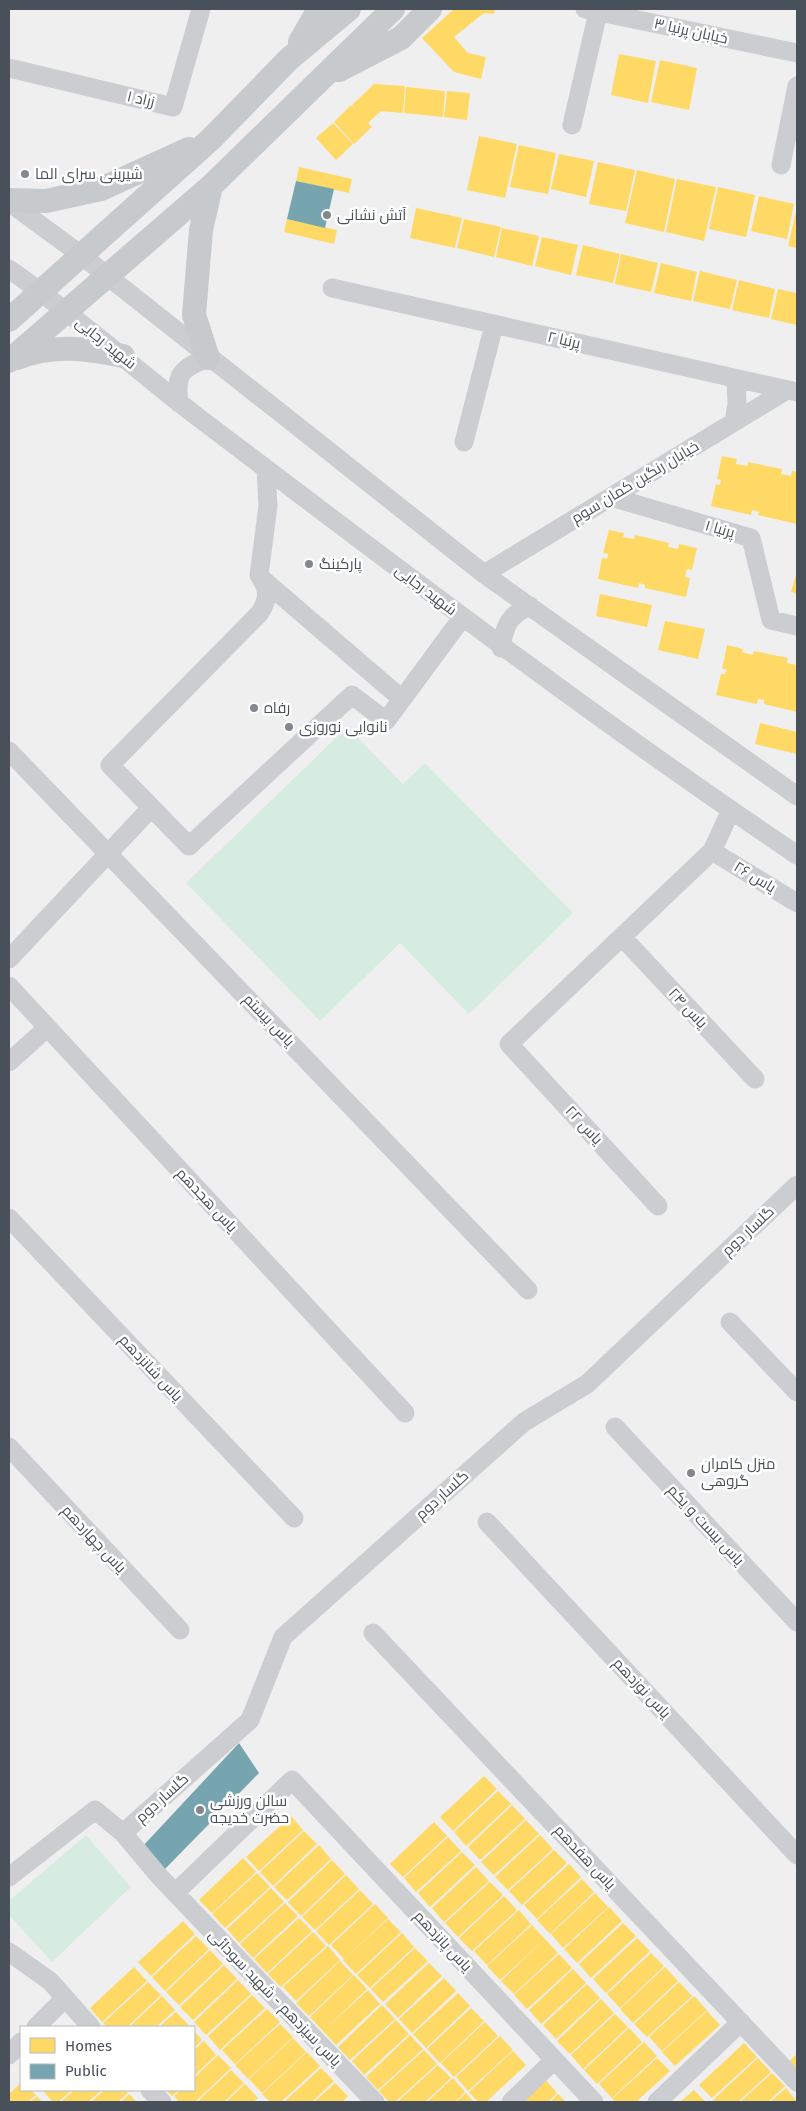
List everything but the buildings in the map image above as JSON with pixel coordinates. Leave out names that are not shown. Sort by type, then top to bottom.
[{"type":"main road","points":[[289,59],[320,9]]},
{"type":"main road","points":[[9,320],[211,139],[289,59],[348,9]]},
{"type":"main road","points":[[313,84],[401,38],[430,9]]},
{"type":"main road","points":[[10,361],[211,186],[313,84],[385,16]]},
{"type":"main road","points":[[9,201],[46,201],[101,189],[211,139]]},
{"type":"main road","points":[[208,358],[194,315],[200,230],[211,186]]},
{"type":"main road","points":[[10,361],[28,354],[66,348],[84,349],[123,356]]},
{"type":"street","name":"زراد ۱","points":[[9,68],[173,107],[201,9]]},
{"type":"street","points":[[289,59],[308,9]]},
{"type":"street","points":[[572,125],[592,10]]},
{"type":"street","name":"خیابان پرنیا ۳","points":[[592,10],[797,53]]},
{"type":"street","points":[[781,165],[797,86]]},
{"type":"street","points":[[9,201],[81,255],[208,358],[484,574],[797,796]]},
{"type":"street","points":[[9,269],[41,291]]},
{"type":"street","name":"پرنیا ۲","points":[[332,288],[792,391]]},
{"type":"street","name":"شهید رجایی","points":[[41,291],[179,403],[502,648],[731,810],[797,854]]},
{"type":"street","points":[[464,442],[494,325]]},
{"type":"street","points":[[179,403],[176,384],[183,371],[191,364],[208,358]]},
{"type":"street","points":[[734,422],[737,404],[736,379]]},
{"type":"street","name":"خیابان رنگین کمان سوم","points":[[484,574],[734,422],[792,391]]},
{"type":"street","points":[[266,469],[268,506],[259,575],[266,586],[268,601],[259,614],[110,765],[189,846],[352,695],[386,721],[462,618]]},
{"type":"street","name":"پرنیا ۱","points":[[611,497],[751,538],[771,620],[797,626]]},
{"type":"street","points":[[259,575],[402,699]]},
{"type":"street","points":[[502,648],[503,632],[508,621],[519,610],[530,606]]},
{"type":"street","name":"یاس بیستم","points":[[9,751],[528,1290]]},
{"type":"street","points":[[9,960],[151,808]]},
{"type":"street","points":[[622,937],[712,851],[731,810]]},
{"type":"street","name":"یاس ۲۶","points":[[712,851],[797,903]]},
{"type":"street","name":"یاس ۲۲","points":[[622,937],[509,1044],[658,1206]]},
{"type":"street","name":"یاس ۲۴","points":[[622,937],[755,1079]]},
{"type":"street","name":"یاس هجدهم","points":[[9,986],[405,1413]]},
{"type":"street","points":[[9,1062],[47,1028]]},
{"type":"street","name":"گلسار دوم","points":[[123,1834],[250,1720],[283,1637],[524,1422],[587,1384],[797,1185]]},
{"type":"street","name":"یاس شانزدهم","points":[[9,1218],[294,1518]]},
{"type":"street","points":[[730,1322],[797,1392]]},
{"type":"street","name":"یاس بیست و یکم","points":[[615,1427],[797,1622]]},
{"type":"street","name":"یاس چهاردهم","points":[[9,1447],[180,1630]]},
{"type":"street","name":"یاس نوزدهم","points":[[487,1522],[793,1842]]},
{"type":"street","name":"یاس هفدهم","points":[[373,1633],[797,2082]]},
{"type":"street","name":"یاس پانزدهم","points":[[175,1893],[292,1780],[594,2102]]},
{"type":"street","name":"یاس سیزدهم - شهید سودائی","points":[[9,1877],[95,1810],[123,1834],[175,1893],[375,2102]]},
{"type":"street","points":[[9,1952],[50,1980],[64,1999],[90,2026]]},
{"type":"street","points":[[37,2026],[64,1999]]},
{"type":"street","points":[[657,2102],[741,2022]]},
{"type":"street","points":[[9,2055],[20,2043]]},
{"type":"street","points":[[511,2102],[554,2060]]},
{"type":"street","points":[[151,2091],[162,2102]]},
{"type":"green space","points":[[347,727],[403,784],[425,763],[573,913],[469,1014],[400,943],[320,1021],[186,883]]},
{"type":"green space","points":[[86,1835],[131,1887],[52,1962],[9,1915],[9,1901]]},
{"type":"place","name":"شیرینی سرای الما","points":[[25,174]]},
{"type":"place","name":"آتش نشانی","points":[[327,215]]},
{"type":"place","name":"پارکینگ","points":[[309,564]]},
{"type":"place","name":"رفاه","points":[[254,708]]},
{"type":"place","name":"نانوایی نوروزی","points":[[289,727]]},
{"type":"place","name":"منزل کامران گروهی","points":[[691,1473]]},
{"type":"place","name":"سالن ورزشی حضرت خدیجه","points":[[200,1810]]}]
